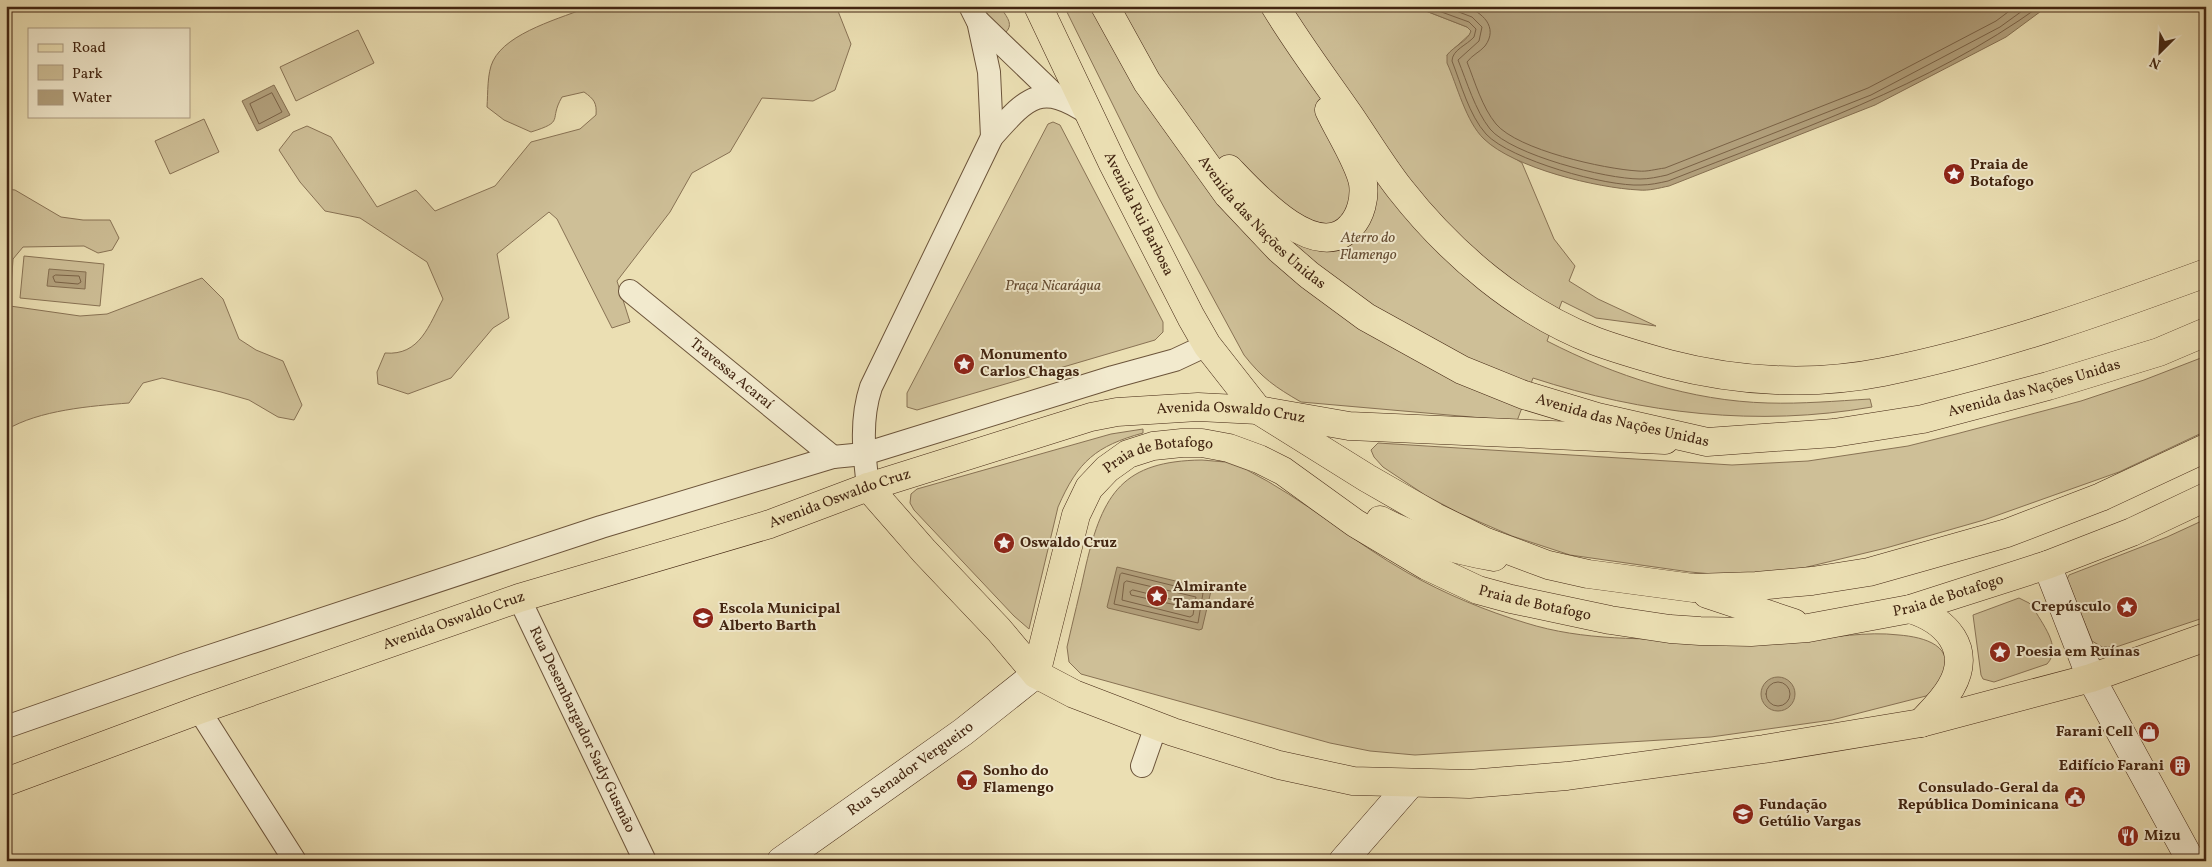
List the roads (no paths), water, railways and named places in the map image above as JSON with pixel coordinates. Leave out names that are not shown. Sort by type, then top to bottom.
[{"type":"main road","name":"Avenida Rui Barbosa","points":[[1038,6],[1089,114],[1207,344],[1258,410]]},
{"type":"main road","points":[[1105,6],[1147,82],[1254,194],[1281,218],[1302,232],[1321,238],[1347,230],[1358,218],[1363,202],[1363,183],[1280,14]]},
{"type":"main road","points":[[1280,14],[1400,189],[1438,233],[1516,300],[1554,322],[1594,341],[1637,356],[1695,371],[1764,380],[1807,380],[1882,372],[1988,346],[2081,318],[2206,274]]},
{"type":"main road","name":"Avenida das Nações Unidas","points":[[1147,82],[1228,195],[1279,249],[1309,275],[1366,317],[1462,370],[1524,395],[1597,417],[1706,442],[1834,433],[1923,419],[2048,386],[2158,352],[2206,332]]},
{"type":"main road","name":"Avenida Oswaldo Cruz","points":[[6,782],[199,710],[518,598],[770,524],[868,487],[1091,417],[1117,412],[1198,407],[1258,410],[1348,426],[1706,442]]},
{"type":"main road","points":[[1258,410],[1367,478],[1435,517],[1484,541],[1548,565]]},
{"type":"main road","name":"Praia de Botafogo","points":[[1036,674],[1076,515],[1088,488],[1107,469],[1128,454],[1153,446],[1182,442],[1229,448],[1259,459],[1283,471],[1355,523],[1427,566],[1478,590],[1610,620],[1670,629],[1751,632],[1808,628],[1910,609],[2047,565],[2132,532],[2206,497]]},
{"type":"main road","points":[[1283,471],[1417,538],[1478,554],[1548,565],[1588,574],[1693,588],[1803,582],[1869,572],[2007,532],[2101,497],[2206,448]]},
{"type":"main road","points":[[868,487],[924,551],[999,630],[1036,674],[1074,694],[1156,726],[1279,765],[1335,779],[1469,784],[1567,776],[1694,760],[1921,722],[2091,678],[2206,637]]},
{"type":"main road","points":[[1693,588],[1808,628]]},
{"type":"main road","points":[[1910,609],[1926,614],[1939,622],[1953,636],[1958,651],[1958,669],[1952,686],[1942,700],[1921,722]]},
{"type":"street","points":[[974,13],[1024,67],[1046,96]]},
{"type":"street","points":[[974,13],[987,60],[992,137]]},
{"type":"street","points":[[990,94],[1046,96],[1089,114]]},
{"type":"street","points":[[868,487],[864,454],[864,418],[865,404],[871,387],[992,137],[1020,107],[1046,96]]},
{"type":"street","name":"Travessa Acaraí","points":[[630,291],[834,457]]},
{"type":"street","points":[[6,727],[186,664],[601,527],[834,457],[864,454],[1175,360],[1207,344]]},
{"type":"street","points":[[2047,565],[2091,678],[2192,861]]},
{"type":"street","name":"Rua Desembargador Sady Gusmão","points":[[518,598],[645,861]]},
{"type":"street","name":"Rua Senador Vergueiro","points":[[780,861],[963,732],[1036,674]]},
{"type":"street","points":[[199,710],[295,861]]},
{"type":"street","points":[[1142,766],[1156,726]]},
{"type":"street","points":[[1343,861],[1411,783]]},
{"type":"water","points":[[1413,6],[2048,6],[2006,37],[1875,105],[1669,186],[1643,190],[1601,185],[1557,175],[1515,159],[1484,139],[1467,113],[1447,63],[1447,55],[1467,38],[1471,31],[1467,27]]},
{"type":"water","points":[[274,85],[290,115],[257,131],[242,101]]},
{"type":"water","points":[[49,269],[86,272],[85,289],[47,286]]},
{"type":"water","points":[[1117,567],[1209,589],[1211,591],[1202,629],[1199,630],[1108,608]]},
{"type":"water","points":[[1778,677],[1785,678],[1790,682],[1794,687],[1794,701],[1790,706],[1785,710],[1778,711],[1771,710],[1766,706],[1762,701],[1761,694],[1762,687],[1766,682],[1771,678]]},
{"type":"place","name":"Praia de Botafogo","points":[[1954,174]]},
{"type":"place","name":"Monumento Carlos Chagas","points":[[964,364]]},
{"type":"place","name":"Oswaldo Cruz","points":[[1004,543]]},
{"type":"place","name":"Almirante Tamandaré","points":[[1157,596]]},
{"type":"place","name":"Crepúsculo","points":[[2127,607]]},
{"type":"place","name":"Escola Municipal Alberto Barth","points":[[703,618]]},
{"type":"place","name":"Poesia em Ruínas","points":[[2000,652]]},
{"type":"place","name":"Farani Cell","points":[[2149,732]]},
{"type":"place","name":"Edifício Farani","points":[[2180,766]]},
{"type":"place","name":"Sonho do Flamengo","points":[[967,780]]},
{"type":"place","name":"Consulado-Geral da República Dominicana","points":[[2075,797]]},
{"type":"place","name":"Fundação Getúlio Vargas","points":[[1743,814]]},
{"type":"place","name":"Mizu","points":[[2128,836]]},
{"type":"park label","name":"Aterro do Flamengo","points":[[1368,246]]},
{"type":"park label","name":"Praça Nicarágua","points":[[1053,286]]}]
